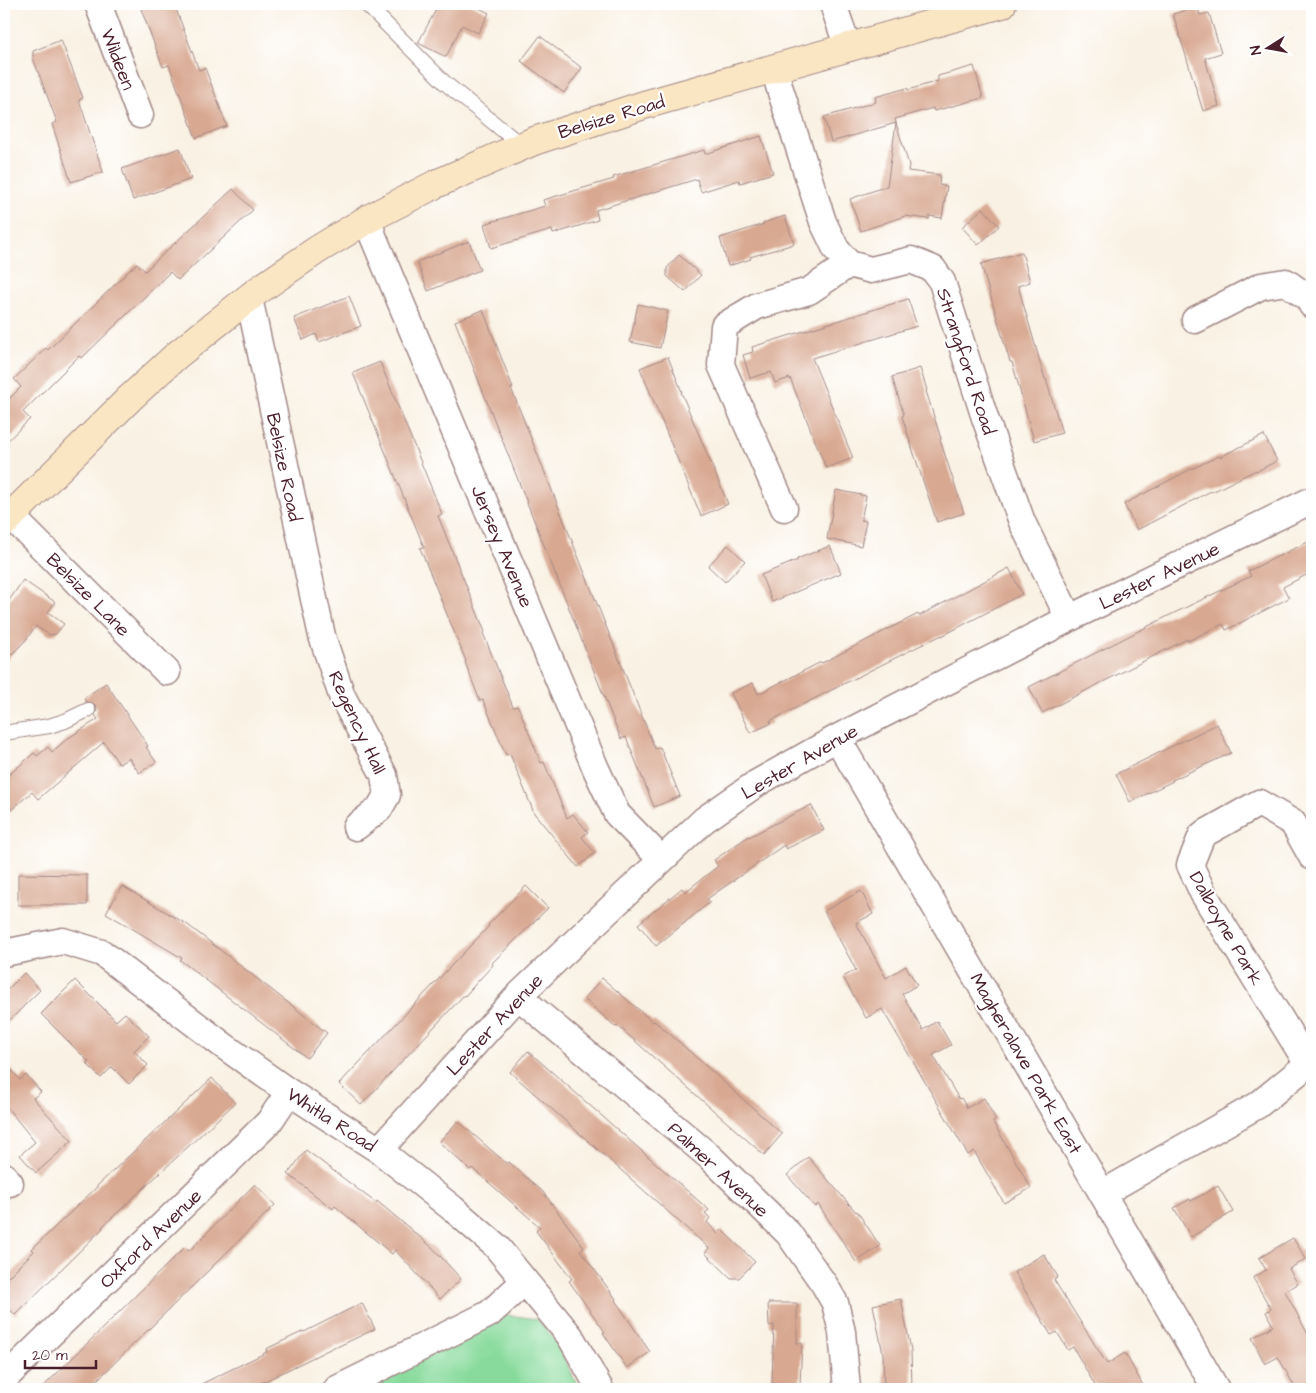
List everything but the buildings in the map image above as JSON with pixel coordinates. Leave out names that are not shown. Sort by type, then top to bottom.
[{"type":"street","name":"Wildeen","points":[[98,4],[140,115]]},
{"type":"street","points":[[833,4],[848,48]]},
{"type":"street","name":"Belsize Road","points":[[7,520],[130,398],[177,355],[249,298],[317,250],[368,219],[436,184],[534,141],[644,105],[1002,4]]},
{"type":"street","points":[[775,68],[822,222],[836,249],[850,264],[809,291],[757,306],[724,326],[721,365],[784,508]]},
{"type":"street","name":"Jersey Avenue","points":[[368,219],[373,236],[596,769],[617,814],[661,859]]},
{"type":"street","name":"Strangford Road","points":[[850,264],[871,270],[911,260],[933,270],[942,282],[1022,522],[1070,618]]},
{"type":"street","points":[[1195,320],[1261,286],[1286,282],[1308,298],[1312,305]]},
{"type":"street","name":"Belsize Road","points":[[249,298],[322,636]]},
{"type":"street","name":"Lester Avenue","points":[[379,1150],[518,996],[704,820],[742,793],[837,738],[1070,618],[1312,500]]},
{"type":"street","name":"Belsize Lane","points":[[7,520],[167,672]]},
{"type":"street","name":"Regency Hall","points":[[322,636],[342,696],[384,775],[387,795],[378,809],[356,827]]},
{"type":"street","name":"Magheralave Park East","points":[[837,738],[1216,1389]]},
{"type":"street","name":"Dalboyne Park","points":[[1103,1193],[1258,1106],[1310,1062],[1203,893],[1190,865],[1202,835],[1259,803],[1292,823],[1312,857]]},
{"type":"street","name":"Whitla Road","points":[[4,953],[63,941],[102,953],[224,1046],[289,1092],[379,1150],[496,1246],[570,1336],[600,1389]]},
{"type":"street","name":"Palmer Avenue","points":[[518,996],[710,1157],[788,1234],[824,1284],[835,1303],[842,1332],[847,1389]]},
{"type":"street","name":"Oxford Avenue","points":[[4,1378],[269,1122],[289,1092]]},
{"type":"street","points":[[337,1389],[489,1314],[525,1281]]},
{"type":"lane","points":[[366,4],[445,83],[522,146]]},
{"type":"lane","points":[[4,733],[48,726],[88,710]]},
{"type":"green space","points":[[501,1314],[537,1319],[556,1341],[579,1389],[353,1389]]}]
